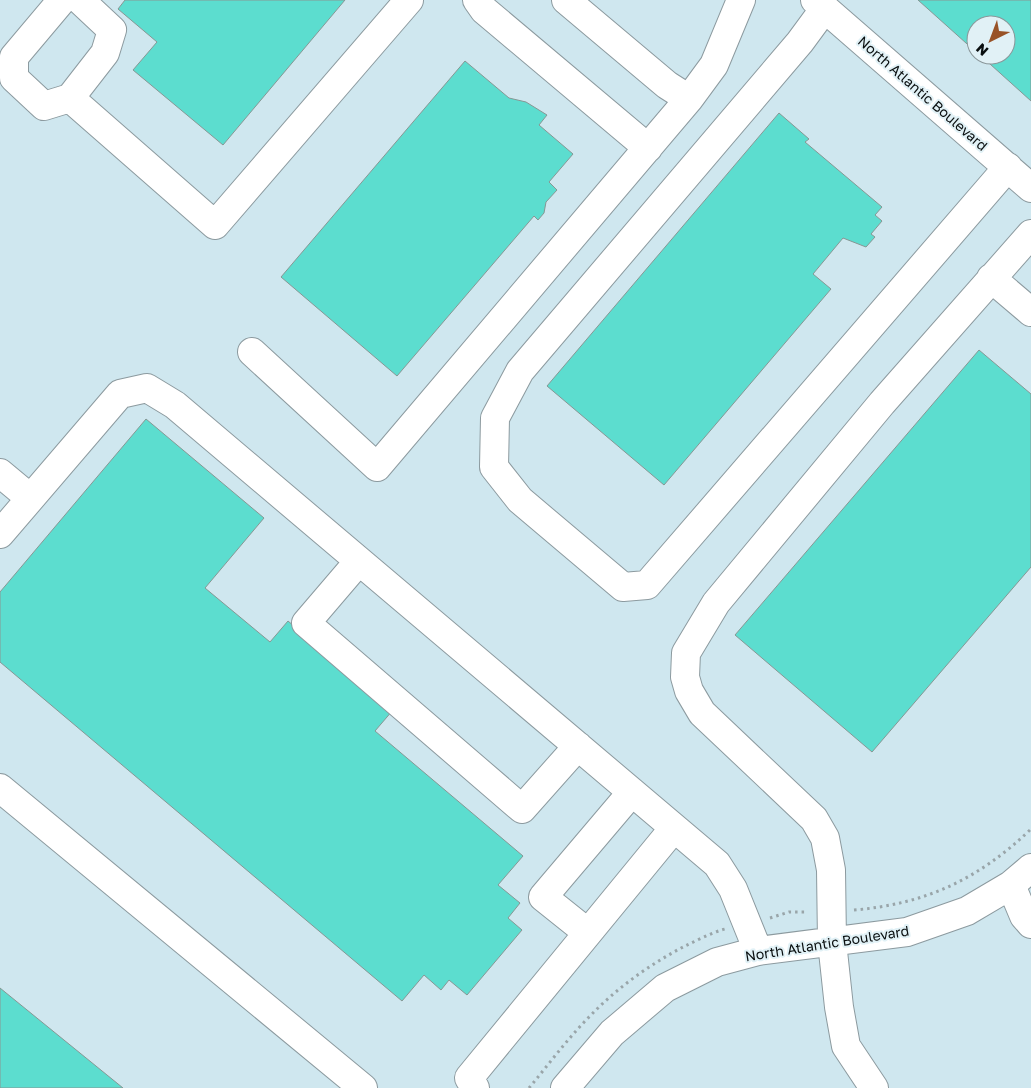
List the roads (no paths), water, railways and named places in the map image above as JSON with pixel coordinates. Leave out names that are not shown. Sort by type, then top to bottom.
[{"type":"street","points":[[62,0],[14,57],[14,78],[44,106],[70,98],[105,53],[112,30],[80,0]]},
{"type":"street","points":[[70,98],[215,225],[409,0]]},
{"type":"street","points":[[477,0],[484,10],[648,148]]},
{"type":"street","points":[[566,0],[667,85],[689,100]]},
{"type":"street","points":[[252,352],[377,466],[689,100],[714,65],[741,0]]},
{"type":"street","points":[[820,4],[800,42],[520,372],[495,418],[494,467],[520,500],[623,587],[647,585],[1008,166]]},
{"type":"street","name":"North Atlantic Boulevard","points":[[820,4],[1031,188]]},
{"type":"street","points":[[874,1088],[846,1046],[839,1007],[832,942],[831,870],[825,838],[814,819],[702,713],[688,691],[685,677],[686,653],[716,602],[882,403],[1031,234]]},
{"type":"street","points":[[991,278],[1031,312]]},
{"type":"street","points":[[0,534],[120,394],[147,388],[175,405],[717,864],[733,888],[758,951]]},
{"type":"street","points":[[0,473],[30,498]]},
{"type":"street","points":[[360,561],[306,624],[522,809],[578,746]]},
{"type":"street","points":[[0,788],[363,1088]]},
{"type":"street","points":[[588,933],[542,897],[632,792]]},
{"type":"street","points":[[474,1088],[469,1078],[674,828]]},
{"type":"street","points":[[1021,876],[1024,916],[1031,924]]},
{"type":"street","name":"North Atlantic Boulevard","points":[[565,1088],[612,1033],[665,988],[717,962],[758,951],[906,932],[967,910],[1021,876]]}]
